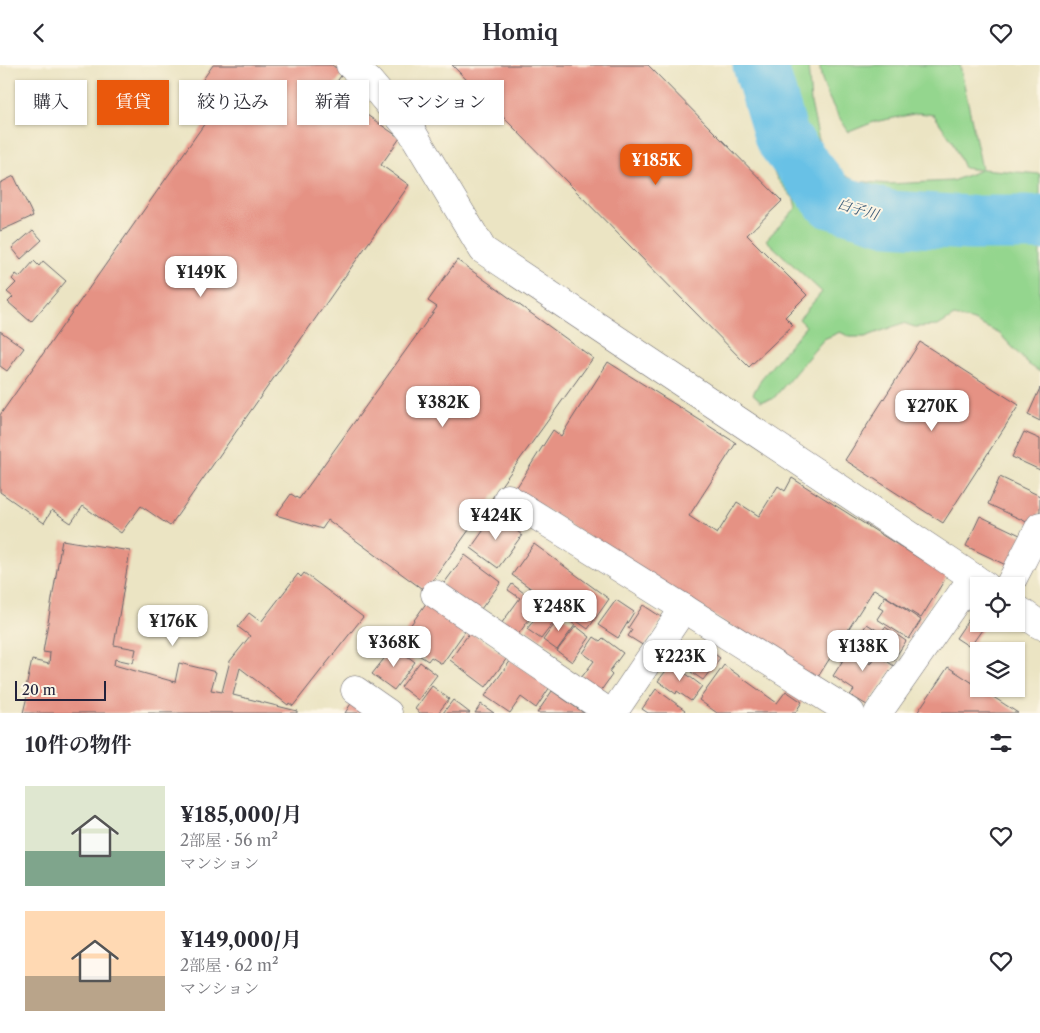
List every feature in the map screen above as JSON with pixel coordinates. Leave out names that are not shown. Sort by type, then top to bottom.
[{"type":"street","points":[[350,65],[369,81],[412,132],[483,250],[973,577]]},
{"type":"street","points":[[508,498],[851,713]]},
{"type":"street","points":[[1014,577],[1040,526]]},
{"type":"street","points":[[435,594],[612,713],[684,608]]},
{"type":"street","points":[[878,713],[970,595]]},
{"type":"street","points":[[1025,614],[1040,625]]},
{"type":"street","points":[[355,690],[388,713]]},
{"type":"green space","points":[[740,65],[808,65],[811,103],[821,150],[840,173],[856,181],[888,184],[952,181],[981,170],[964,168],[952,141],[934,115],[919,113],[874,122],[849,132],[826,91],[820,65],[960,65],[982,169],[1040,174],[1040,372],[1028,364],[1000,334],[974,321],[954,316],[938,326],[915,327],[903,323],[865,337],[850,337],[840,332],[824,339],[773,399],[761,401],[753,394],[761,379],[806,326],[799,319],[822,292],[766,240],[796,208],[794,199],[778,180],[762,149]]},
{"type":"building","points":[[213,65],[332,65],[343,73],[338,80],[297,80],[297,125],[369,125],[369,116],[400,138],[381,165],[409,185],[170,526],[141,506],[121,533],[83,506],[71,523],[52,510],[44,523],[0,492],[0,415],[204,125],[287,125],[287,80],[203,80]]},
{"type":"building","points":[[452,65],[648,65],[782,201],[747,235],[807,295],[785,317],[793,325],[749,367],[504,118],[504,80],[467,80]]},
{"type":"building","points":[[14,176],[33,216],[0,231],[0,183]]},
{"type":"building","points":[[33,230],[42,240],[21,259],[12,248]]},
{"type":"building","points":[[457,260],[593,358],[425,591],[328,520],[322,529],[276,515],[291,494],[299,499],[437,307],[428,301]]},
{"type":"building","points":[[34,261],[39,266],[43,261],[66,281],[31,322],[8,302],[13,297],[7,292],[16,283],[12,279],[16,274],[20,277]]},
{"type":"building","points":[[0,331],[24,348],[7,371],[0,366]]},
{"type":"building","points":[[920,342],[1019,405],[943,523],[845,460]]},
{"type":"building","points":[[608,362],[736,443],[689,516],[717,534],[737,502],[759,516],[778,486],[785,491],[792,478],[947,576],[921,618],[874,589],[816,680],[515,490],[553,430],[561,436]]},
{"type":"building","points":[[1040,388],[1040,421],[1028,415]]},
{"type":"building","points":[[1024,432],[1040,439],[1040,470],[1012,457]]},
{"type":"building","points":[[1000,477],[1040,496],[1040,511],[1033,525],[988,504]]},
{"type":"building","points":[[495,514],[522,535],[498,568],[471,548]]},
{"type":"building","points":[[980,516],[1022,536],[1008,566],[966,546]]},
{"type":"building","points":[[62,540],[130,551],[114,645],[136,649],[133,663],[115,659],[114,665],[175,682],[179,663],[216,672],[211,690],[222,692],[230,661],[250,636],[238,627],[249,613],[261,622],[298,574],[301,577],[304,573],[363,617],[293,706],[289,703],[288,705],[240,668],[233,695],[297,711],[297,713],[23,713],[29,688],[26,688],[32,660],[49,664],[50,653],[43,652]]},
{"type":"building","points":[[534,544],[609,599],[588,629],[512,575]]},
{"type":"building","points":[[465,555],[501,582],[478,613],[442,586]]},
{"type":"building","points":[[512,584],[540,605],[517,636],[501,624],[520,598],[508,590]]},
{"type":"building","points":[[885,596],[921,620],[909,639],[877,619],[883,610],[878,607]]},
{"type":"building","points":[[616,600],[634,612],[618,638],[598,625]]},
{"type":"building","points":[[427,602],[466,630],[442,664],[431,657],[428,661],[414,652],[417,647],[402,637]]},
{"type":"building","points":[[546,604],[560,614],[541,639],[527,629]]},
{"type":"building","points":[[643,605],[663,618],[644,646],[628,636],[632,630],[628,628]]},
{"type":"building","points":[[561,615],[575,625],[557,650],[543,640]]},
{"type":"building","points":[[970,617],[970,632],[980,632],[973,642],[970,642],[970,647],[956,638]]},
{"type":"building","points":[[867,624],[881,633],[885,627],[906,641],[893,661],[857,638]]},
{"type":"building","points":[[576,626],[590,637],[572,662],[557,651]]},
{"type":"building","points":[[470,632],[507,658],[486,687],[450,660]]},
{"type":"building","points":[[594,637],[600,641],[603,638],[623,653],[609,672],[612,675],[600,692],[581,678],[594,661],[583,653]]},
{"type":"building","points":[[855,641],[874,653],[868,662],[870,664],[876,654],[894,666],[867,705],[850,695],[854,690],[833,676]]},
{"type":"building","points":[[696,645],[701,649],[704,646],[720,658],[703,680],[691,672],[694,667],[685,660]]},
{"type":"building","points":[[394,646],[415,662],[394,690],[372,674]]},
{"type":"building","points":[[511,660],[550,687],[536,708],[521,697],[510,713],[485,696]]},
{"type":"building","points":[[420,662],[437,675],[418,700],[401,687]]},
{"type":"building","points":[[672,663],[702,686],[691,701],[677,691],[676,694],[658,681]]},
{"type":"building","points":[[724,665],[777,703],[786,691],[802,702],[795,713],[717,713],[699,700]]},
{"type":"building","points":[[948,667],[970,681],[970,697],[993,697],[1018,713],[917,713]]},
{"type":"building","points":[[432,686],[449,699],[438,713],[420,713],[415,709]]},
{"type":"building","points":[[656,689],[685,710],[683,713],[648,713],[642,709]]},
{"type":"building","points":[[552,691],[584,713],[537,713]]},
{"type":"building","points":[[453,700],[470,713],[443,713]]},
{"type":"building","points":[[352,702],[367,713],[345,713]]},
{"type":"building","points":[[481,704],[494,713],[475,713]]},
{"type":"waterway","name":"白子川","points":[[760,65],[782,138],[831,201],[889,218],[969,223],[1040,223]]}]
